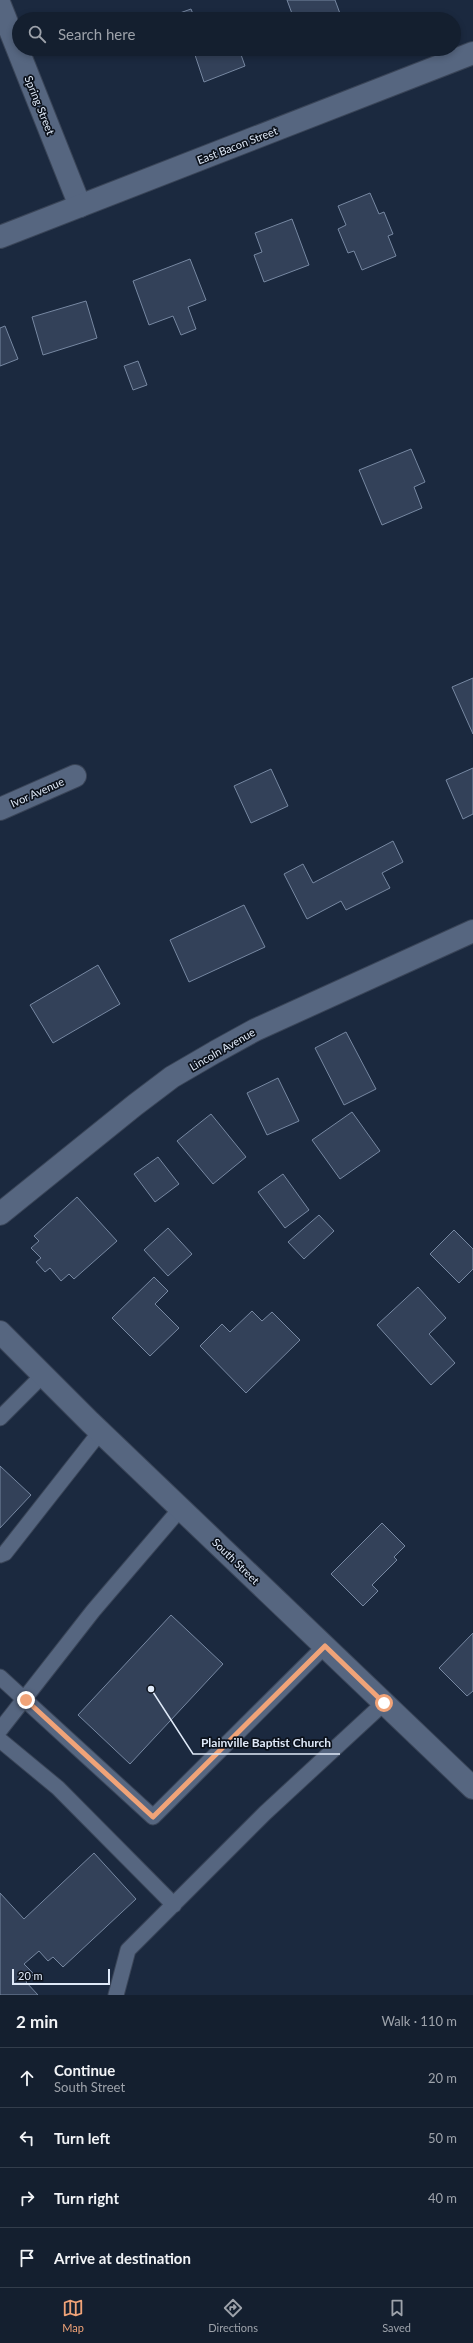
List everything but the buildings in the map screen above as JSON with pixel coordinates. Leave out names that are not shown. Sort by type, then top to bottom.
[{"type":"main road","name":"Spring Street","points":[[0,4],[12,34]]},
{"type":"main road","name":"East Bacon Street","points":[[0,236],[473,53]]},
{"type":"main road","name":"Spring Street","points":[[21,56],[80,206]]},
{"type":"main road","name":"Ivor Avenue","points":[[0,809],[75,776]]},
{"type":"main road","name":"Lincoln Avenue","points":[[0,1214],[135,1104],[172,1077],[255,1030],[473,931]]},
{"type":"main road","name":"South Street","points":[[0,1332],[100,1432],[473,1788]]},
{"type":"lane","points":[[0,1418],[43,1375]]},
{"type":"lane","points":[[0,1554],[5,1552],[100,1432]]},
{"type":"lane","points":[[0,1730],[26,1700],[93,1611],[181,1508]]},
{"type":"lane","points":[[0,1677],[153,1817],[325,1646]]},
{"type":"lane","points":[[116,1995],[128,1950],[265,1813],[384,1703]]},
{"type":"lane","points":[[0,1740],[58,1788],[177,1902]]},
{"type":"place","name":"Plainville Baptist Church","points":[[151,1689]]},
{"type":"route","points":[[26,1700],[153,1817],[325,1646],[384,1703]]}]
